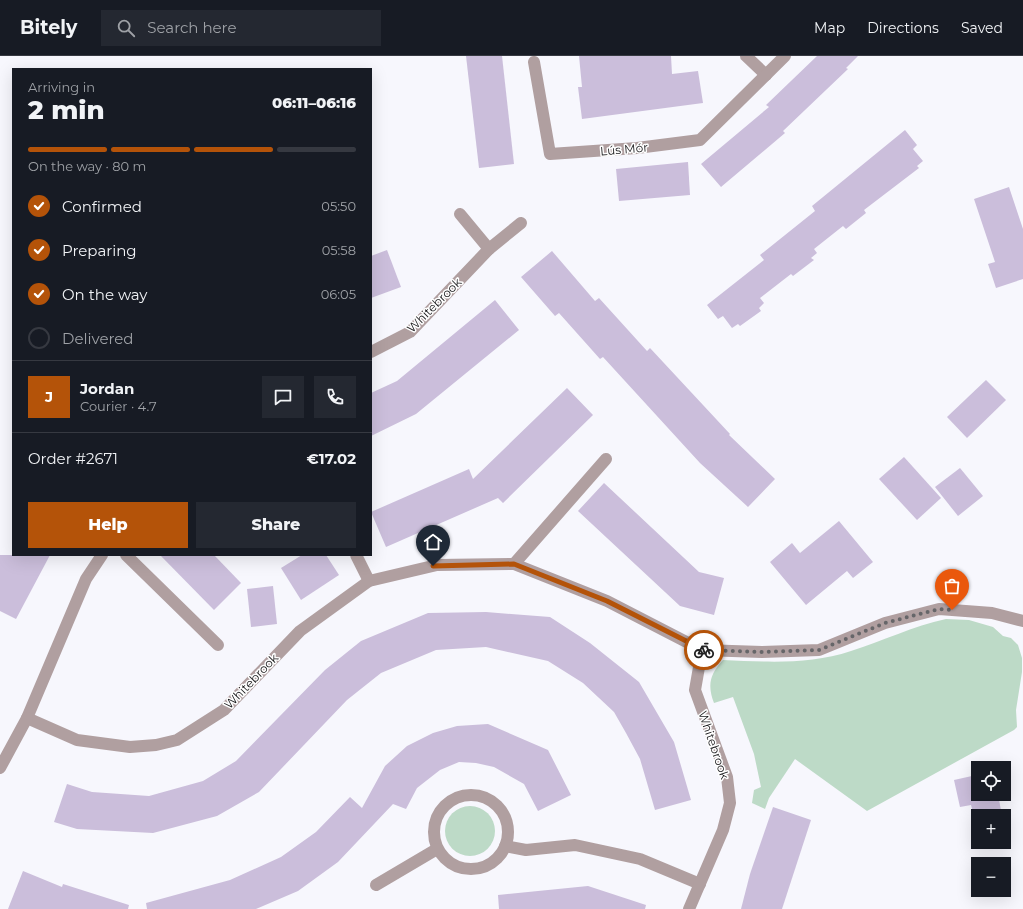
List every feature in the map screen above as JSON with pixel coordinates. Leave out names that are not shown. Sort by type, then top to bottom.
[{"type":"street","points":[[746,56],[766,75]]},
{"type":"street","name":"Lús Mór","points":[[534,62],[550,154],[637,148],[700,140],[785,56]]},
{"type":"street","points":[[460,214],[489,249]]},
{"type":"street","name":"Whitebrook","points":[[372,351],[410,332],[489,249],[521,223]]},
{"type":"street","points":[[514,564],[606,459]]},
{"type":"street","points":[[0,768],[27,718],[86,579],[101,556]]},
{"type":"street","points":[[127,556],[218,644]]},
{"type":"street","points":[[356,556],[369,581]]},
{"type":"street","name":"Whitebrook","points":[[27,718],[77,740],[130,747],[156,745],[177,740],[224,710],[300,631],[369,581],[437,566],[514,564],[607,601],[702,650],[762,652],[819,650],[885,623],[939,609],[992,613],[1023,621]]},
{"type":"street","name":"Whitebrook","points":[[689,909],[723,830],[730,803],[727,777],[695,690],[702,650]]},
{"type":"street","points":[[469,794],[487,799],[501,810],[507,828],[505,846],[499,856],[489,864],[478,868],[466,869],[454,866],[444,859],[437,849],[433,837],[434,825],[438,813],[446,803],[457,797],[469,794]]},
{"type":"street","points":[[505,846],[526,850],[575,846],[640,859],[700,884]]},
{"type":"street","points":[[376,885],[437,849]]},
{"type":"green space","points":[[946,619],[969,620],[993,627],[1003,636],[1011,638],[1018,645],[1022,658],[1022,672],[1016,710],[1017,727],[1014,730],[867,811],[795,759],[769,798],[765,809],[752,803],[754,790],[761,787],[754,754],[733,697],[714,703],[712,697],[710,685],[711,680],[715,670],[723,660],[788,662],[819,659],[851,651]]},
{"type":"green space","points":[[470,806],[480,808],[488,813],[493,821],[495,831],[493,841],[488,849],[480,854],[470,856],[460,854],[452,849],[447,841],[445,831],[447,821],[452,813],[460,808]]},
{"type":"building","points":[[466,56],[502,56],[514,164],[479,168]]},
{"type":"building","points":[[579,56],[671,56],[672,74],[698,71],[703,103],[582,119],[578,87],[582,87]]},
{"type":"building","points":[[817,56],[858,56],[846,68],[848,69],[783,131],[785,133],[721,187],[701,164],[769,107],[766,105]]},
{"type":"building","points":[[905,130],[917,145],[913,149],[923,161],[917,166],[919,168],[864,210],[866,213],[846,229],[843,226],[814,249],[817,253],[811,258],[814,260],[793,276],[791,274],[760,298],[764,303],[759,308],[761,311],[740,326],[738,324],[732,328],[723,316],[718,319],[707,305],[764,260],[760,255],[815,211],[812,206]]},
{"type":"building","points":[[688,162],[690,195],[619,201],[616,169]]},
{"type":"building","points":[[1009,187],[1023,229],[1023,279],[996,288],[988,264],[995,262],[974,199]]},
{"type":"building","points":[[387,250],[401,287],[372,298],[372,256]]},
{"type":"building","points":[[552,251],[595,301],[599,298],[647,351],[650,348],[730,434],[729,435],[775,479],[748,507],[700,463],[603,357],[600,359],[559,313],[555,316],[521,277]]},
{"type":"building","points":[[495,300],[519,330],[416,414],[372,436],[372,393],[397,381]]},
{"type":"building","points":[[986,380],[1006,400],[967,438],[947,417]]},
{"type":"building","points":[[567,388],[593,415],[503,503],[498,498],[386,547],[372,512],[469,469],[473,479]]},
{"type":"building","points":[[904,457],[941,498],[917,520],[879,479]]},
{"type":"building","points":[[960,468],[983,496],[958,516],[935,487]]},
{"type":"building","points":[[604,483],[699,572],[724,578],[714,615],[680,606],[578,511]]},
{"type":"building","points":[[839,521],[873,562],[853,578],[847,571],[806,605],[770,562],[792,543],[800,553]]},
{"type":"building","points":[[0,555],[49,556],[16,619],[0,611]]},
{"type":"building","points":[[161,556],[215,556],[241,583],[214,610]]},
{"type":"building","points":[[300,556],[327,556],[339,575],[301,600],[281,568]]},
{"type":"building","points":[[273,586],[277,624],[251,627],[247,589]]},
{"type":"building","points":[[486,612],[550,617],[590,643],[639,682],[674,742],[691,800],[655,810],[640,759],[614,712],[583,683],[548,661],[486,647],[436,650],[381,673],[347,700],[259,792],[217,816],[153,833],[77,829],[54,822],[67,784],[92,792],[149,796],[203,781],[236,761],[325,670],[361,641],[428,613]]},
{"type":"building","points":[[488,724],[548,750],[571,795],[538,811],[524,784],[494,767],[476,763],[459,762],[440,770],[417,788],[406,809],[393,804],[338,862],[298,891],[256,909],[147,909],[146,903],[230,880],[281,857],[316,832],[350,797],[362,808],[385,766],[407,746],[433,733],[457,726]]},
{"type":"building","points":[[971,776],[971,801],[999,801],[1001,809],[972,809],[971,805],[960,807],[954,780]]},
{"type":"building","points":[[773,807],[811,820],[782,909],[741,909],[750,874]]},
{"type":"building","points":[[23,871],[62,887],[63,884],[129,905],[128,909],[8,909]]},
{"type":"building","points":[[588,886],[646,905],[645,909],[499,909],[498,895]]},
{"type":"way so far","points":[[704,650],[762,652],[819,650],[885,623],[939,609],[952,610]]},
{"type":"route","points":[[433,566],[514,564],[607,601],[704,650]]}]
